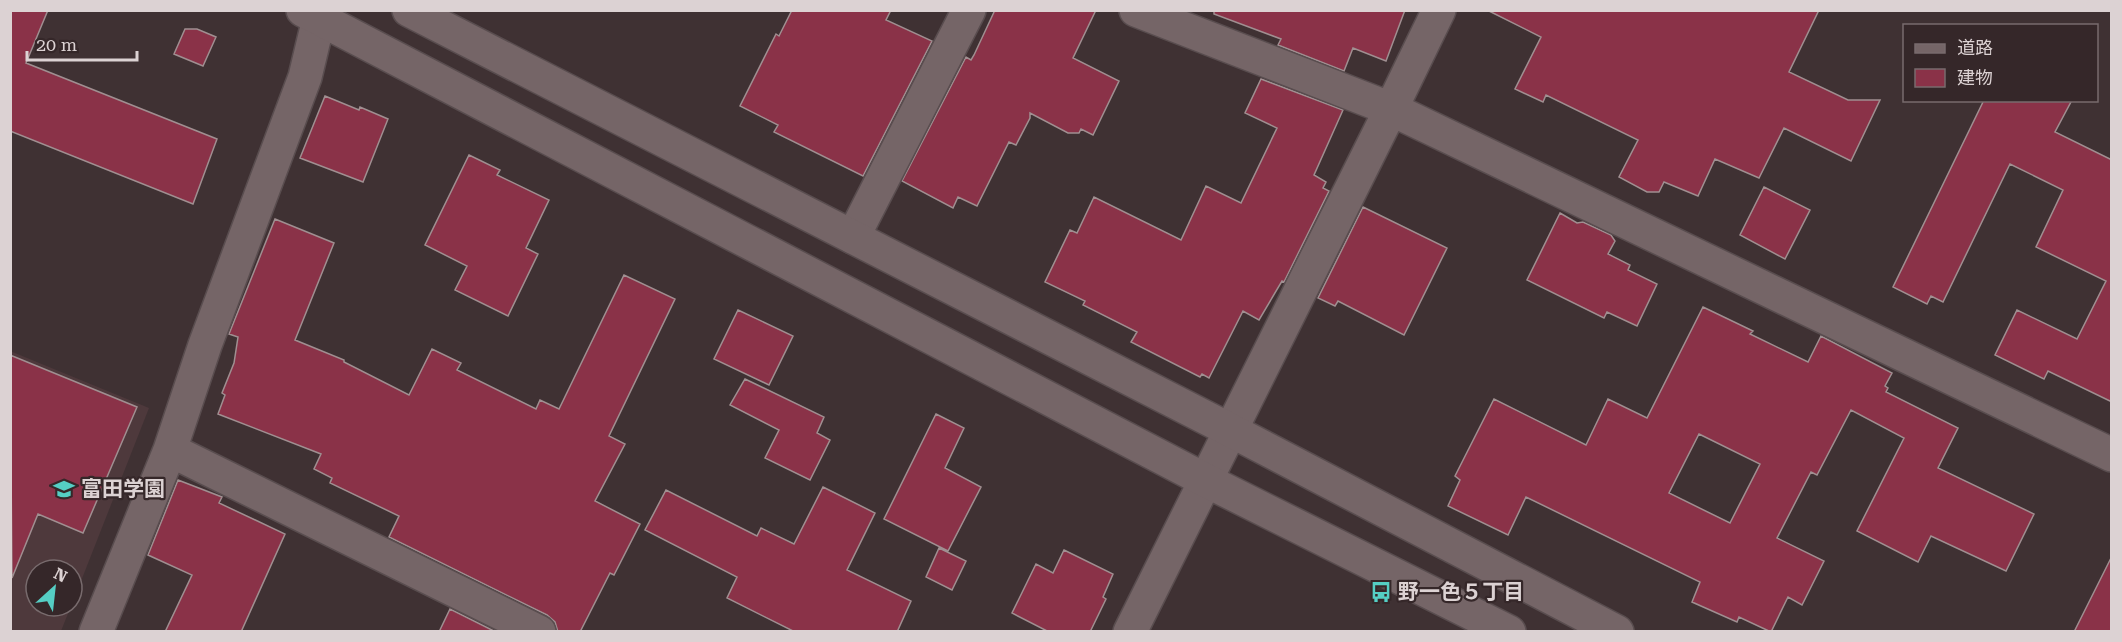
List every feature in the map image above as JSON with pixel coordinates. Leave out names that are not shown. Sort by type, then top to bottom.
[{"type":"street","points":[[409,10],[1230,430],[1617,632]]},
{"type":"street","points":[[853,237],[969,10]]},
{"type":"street","points":[[1136,10],[1391,109],[2112,455]]},
{"type":"street","points":[[1130,632],[1439,10]]},
{"type":"street","points":[[96,632],[170,450],[205,345],[305,77],[314,13],[1205,480],[1509,632]]},
{"type":"street","points":[[170,450],[539,632]]},
{"type":"shaded area","name":"富田学園","points":[[10,351],[149,408],[84,573],[84,558],[24,558],[24,618],[66,618],[61,631],[11,631]]},
{"type":"building","points":[[10,10],[48,10],[26,63],[217,139],[193,204],[10,131]]},
{"type":"building","points":[[792,10],[891,10],[886,20],[932,41],[863,176],[774,132],[778,125],[740,106],[776,34],[779,36]]},
{"type":"building","points":[[995,10],[1096,10],[1073,58],[1119,81],[1093,135],[1081,129],[1079,133],[1068,133],[1030,113],[1030,118],[1016,145],[1009,142],[977,206],[958,197],[953,208],[902,181],[966,57],[971,60],[974,55]]},
{"type":"building","points":[[1214,10],[1405,10],[1386,61],[1353,48],[1344,71],[1278,45],[1281,39],[1214,14]]},
{"type":"building","points":[[1487,10],[1819,10],[1789,72],[1848,100],[1880,100],[1851,161],[1784,128],[1759,178],[1715,159],[1698,196],[1664,182],[1659,192],[1647,192],[1619,177],[1638,140],[1546,95],[1543,102],[1515,89],[1541,37]]},
{"type":"building","points":[[185,29],[197,29],[216,37],[203,66],[174,54]]},
{"type":"building","points":[[1261,79],[1343,110],[1314,175],[1326,182],[1323,188],[1329,191],[1284,282],[1282,281],[1259,320],[1243,311],[1209,378],[1202,374],[1200,377],[1131,342],[1137,332],[1083,305],[1085,301],[1045,282],[1070,230],[1077,233],[1094,197],[1181,240],[1206,186],[1241,203],[1277,128],[1245,113]]},
{"type":"building","points":[[325,96],[388,119],[363,182],[300,158]]},
{"type":"building","points":[[1983,102],[2071,102],[2055,132],[2112,160],[2112,402],[2048,371],[2044,379],[1995,355],[2017,310],[2077,339],[2106,281],[2036,247],[2063,190],[2010,164],[1943,302],[1931,296],[1927,304],[1893,287]]},
{"type":"building","points":[[469,155],[500,170],[497,175],[549,200],[526,248],[538,254],[508,316],[455,290],[467,266],[425,245]]},
{"type":"building","points":[[1764,187],[1810,210],[1785,259],[1740,235]]},
{"type":"building","points":[[1363,207],[1447,248],[1404,335],[1338,301],[1335,306],[1318,298]]},
{"type":"building","points":[[1560,213],[1577,223],[1583,222],[1611,235],[1615,241],[1608,254],[1630,265],[1628,270],[1657,284],[1637,326],[1607,312],[1604,318],[1527,280]]},
{"type":"building","points":[[275,219],[334,243],[295,340],[344,360],[409,395],[432,349],[461,363],[457,370],[536,409],[540,400],[559,409],[624,275],[675,299],[609,436],[625,444],[595,501],[640,524],[614,575],[610,573],[580,632],[558,632],[555,622],[547,615],[389,537],[399,516],[330,483],[332,478],[314,469],[321,454],[218,414],[225,395],[222,393],[234,363],[238,337],[229,334]]},
{"type":"building","points":[[1703,307],[1753,331],[1750,334],[1808,362],[1821,336],[1892,373],[1885,386],[1888,388],[1886,392],[1958,428],[1938,468],[2034,514],[2006,571],[1931,536],[1918,562],[1857,531],[1904,438],[1851,410],[1817,475],[1811,472],[1777,538],[1824,561],[1802,605],[1788,597],[1771,632],[1739,617],[1737,622],[1692,602],[1700,582],[1526,497],[1508,535],[1448,506],[1460,480],[1455,476],[1494,399],[1586,445],[1608,399],[1647,418]],"holes":[[[1699,434],[1760,464],[1730,523],[1669,493]]]},
{"type":"building","points":[[738,310],[793,336],[769,385],[714,359]]},
{"type":"building","name":"富田学園","points":[[10,355],[137,407],[83,533],[38,514],[12,578]]},
{"type":"building","points":[[745,379],[824,417],[817,433],[830,440],[810,480],[765,458],[779,430],[730,405]]},
{"type":"building","points":[[936,414],[964,428],[945,468],[981,487],[948,551],[884,519]]},
{"type":"building","points":[[178,480],[222,497],[219,503],[285,534],[241,632],[165,632],[192,575],[148,555]]},
{"type":"building","points":[[823,487],[875,513],[847,570],[911,601],[897,632],[795,632],[727,598],[737,577],[645,530],[666,490],[757,536],[761,528],[794,544]]},
{"type":"building","points":[[939,548],[966,561],[952,590],[926,577]]},
{"type":"building","points":[[1064,550],[1113,574],[1103,597],[1106,599],[1090,632],[1049,632],[1012,613],[1036,564],[1053,573]]},
{"type":"building","points":[[2112,556],[2112,632],[2074,632]]},
{"type":"building","points":[[450,609],[496,632],[439,632]]},
{"type":"place","name":"富田学園","points":[[64,489]]},
{"type":"place","name":"野一色５丁目","points":[[1381,592]]}]
